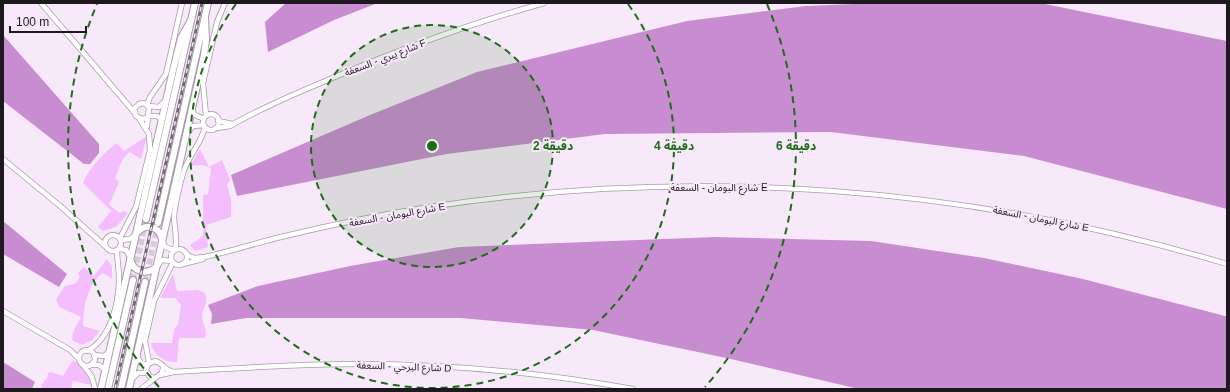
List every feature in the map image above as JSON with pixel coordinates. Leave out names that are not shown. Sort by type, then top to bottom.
[{"type":"street","points":[[41,3],[147,129]]},
{"type":"street","points":[[79,359],[80,355],[98,343],[106,333],[111,323],[119,285],[118,250],[120,239],[124,227],[136,208],[150,146],[147,129],[147,117],[150,110],[148,105],[152,94],[166,74],[182,3]]},
{"type":"street","points":[[146,219],[195,3]]},
{"type":"street","points":[[158,223],[208,3]]},
{"type":"street","points":[[199,142],[205,118],[205,101],[203,90],[204,79],[216,22],[225,3]]},
{"type":"street","name":"شارع يبري - السعفة F","points":[[216,128],[226,127],[310,88],[381,58],[466,27],[544,3]]},
{"type":"street","points":[[129,389],[163,242],[205,47],[205,17]]},
{"type":"street","points":[[101,389],[165,102],[180,42],[191,20]]},
{"type":"street","points":[[134,112],[135,107],[152,94]]},
{"type":"street","points":[[123,99],[156,108],[165,102]]},
{"type":"street","points":[[205,101],[218,121],[232,124]]},
{"type":"street","points":[[192,108],[195,116],[205,118],[214,115]]},
{"type":"street","points":[[139,118],[157,116],[161,119]]},
{"type":"street","points":[[142,388],[147,383],[148,364],[146,338],[155,297],[168,274],[172,262],[171,254],[174,250],[176,237],[174,214],[181,178],[188,160],[199,142],[211,130],[216,128],[218,121]]},
{"type":"street","points":[[186,137],[191,127],[204,126],[211,130]]},
{"type":"street","points":[[3,159],[92,234],[110,251],[118,264]]},
{"type":"street","name":"شارع البومان - السعفة E","points":[[187,255],[194,258],[210,256],[346,222],[464,202],[611,188],[722,186],[856,192],[981,207],[1091,228],[1227,264]]},
{"type":"street","points":[[92,234],[107,237],[114,235],[124,227]]},
{"type":"street","points":[[114,235],[120,239],[130,239],[142,228],[153,227],[159,231],[166,247],[174,250],[182,249]]},
{"type":"street","points":[[105,246],[107,237]]},
{"type":"street","points":[[168,274],[186,261],[187,255],[176,237]]},
{"type":"street","points":[[110,251],[126,250],[132,264],[140,271],[151,270],[162,260],[181,264]]},
{"type":"street","name":"شارع البومان - السعفة E","points":[[181,264],[197,261],[210,256]]},
{"type":"street","points":[[108,389],[133,280]]},
{"type":"street","points":[[121,389],[145,282]]},
{"type":"street","points":[[3,311],[70,350],[79,359],[92,377]]},
{"type":"street","points":[[95,389],[91,365],[94,360],[98,343]]},
{"type":"street","points":[[142,388],[158,376],[163,368],[160,363],[155,361],[146,348]]},
{"type":"street","points":[[70,350],[86,351],[94,355],[104,356],[109,352]]},
{"type":"street","points":[[137,356],[139,362],[148,364],[155,361]]},
{"type":"street","points":[[83,365],[99,365],[105,370]]},
{"type":"street","name":"شارع البرحي - السعفة D","points":[[158,376],[174,372],[296,365],[406,365],[516,372],[633,389]]},
{"type":"street","name":"شارع البرحي - السعفة D","points":[[163,368],[174,372]]},
{"type":"street","points":[[132,379],[138,373],[158,376]]},
{"type":"shaded area","points":[[286,3],[378,3],[334,20],[268,52],[265,22]]},
{"type":"shaded area","points":[[879,3],[1040,3],[1227,41],[1227,209],[1024,156],[831,132],[605,134],[447,154],[237,196],[231,175],[370,115],[477,72],[687,21],[806,6]]},
{"type":"shaded area","points":[[3,35],[99,144],[99,153],[90,164],[84,164],[3,101]]},
{"type":"shaded area","points":[[147,136],[141,159],[130,152],[122,161],[115,178],[119,182],[109,205],[120,213],[123,211],[128,213],[116,227],[103,231],[98,227],[111,211],[83,183],[85,178],[97,161],[117,143],[124,151]]},
{"type":"shaded area","points":[[200,149],[209,167],[222,160],[230,180],[227,185],[231,199],[231,217],[206,225],[208,247],[195,251],[190,245],[203,236],[203,195],[208,194],[211,168],[203,165],[190,166]]},
{"type":"shaded area","points":[[3,221],[67,274],[59,287],[3,254]]},
{"type":"shaded area","points":[[716,237],[871,241],[984,258],[1083,279],[1225,316],[1227,317],[1227,389],[859,389],[731,359],[593,330],[461,318],[246,318],[211,324],[212,314],[208,305],[258,286],[350,266],[459,247]]},
{"type":"shaded area","points":[[107,259],[112,266],[112,279],[103,273],[98,277],[93,283],[87,297],[84,312],[83,326],[100,331],[92,340],[82,345],[72,340],[73,332],[81,317],[59,307],[56,299],[65,286],[75,284],[80,277],[78,273],[84,267],[94,276]]},
{"type":"shaded area","points":[[173,274],[177,291],[197,290],[204,292],[206,296],[206,304],[202,316],[206,332],[205,338],[179,338],[177,362],[164,360],[157,355],[151,343],[172,343],[174,329],[178,325],[181,305],[175,298],[160,298]]},
{"type":"shaded area","points":[[73,360],[86,369],[91,385],[73,381],[71,389],[42,389],[41,385],[47,378],[48,373],[51,372],[63,376]]},
{"type":"shaded area","points":[[3,362],[35,382],[32,389],[3,389]]},
{"type":"tunnel","points":[[133,280],[146,219]]},
{"type":"tunnel","points":[[145,282],[158,225]]},
{"type":"railway","points":[[115,389],[202,3]]}]
